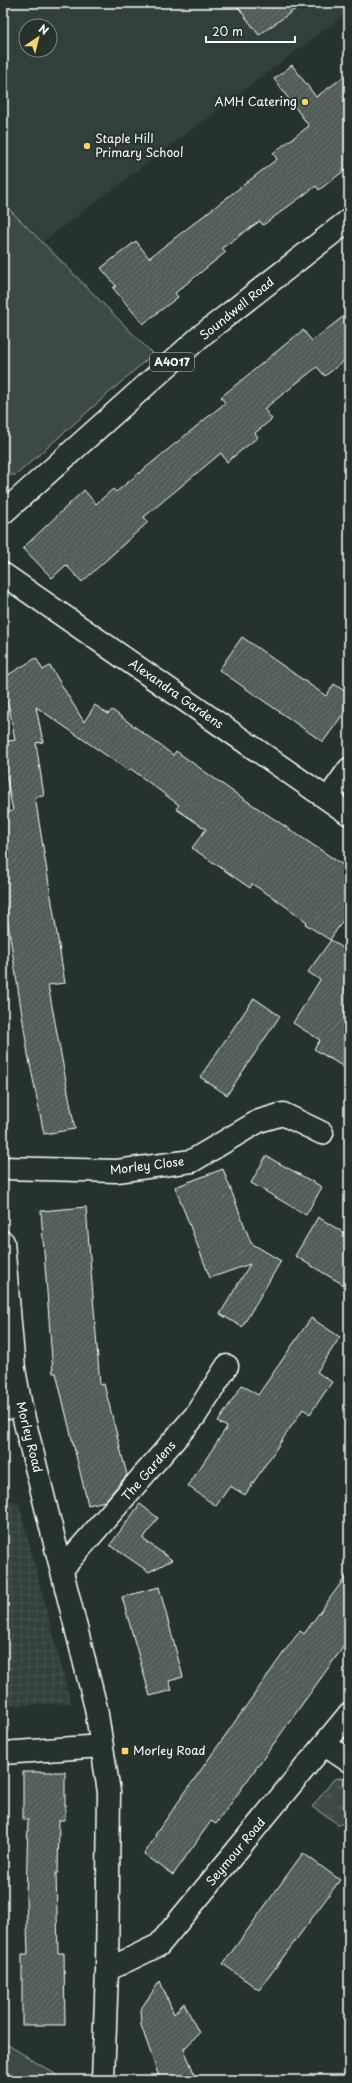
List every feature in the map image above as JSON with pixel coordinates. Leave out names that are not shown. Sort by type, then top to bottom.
[{"type":"street","name":"Soundwell Road","points":[[3,513],[202,336],[349,220]]},
{"type":"street","name":"Alexandra Gardens","points":[[3,574],[349,814]]},
{"type":"street","points":[[328,800],[349,769]]},
{"type":"street","name":"Morley Close","points":[[3,1168],[117,1172],[192,1160],[259,1121],[283,1114],[322,1133]]},
{"type":"street","name":"Morley Road","points":[[3,1242],[14,1369],[12,1408],[62,1569],[96,1708],[109,1792],[107,1970],[103,2080]]},
{"type":"street","name":"The Gardens","points":[[62,1569],[195,1416],[226,1366]]},
{"type":"street","name":"Seymour Road","points":[[107,1970],[159,1945],[349,1714]]},
{"type":"street","points":[[325,1745],[349,1761]]},
{"type":"street","points":[[3,1753],[102,1746]]},
{"type":"shaded area","name":"Staple Hill Primary School","points":[[3,3],[349,3],[349,11],[44,241],[153,354],[16,475],[3,475]]},
{"type":"shaded area","points":[[18,1501],[71,1703],[3,1706],[3,1502]]},
{"type":"green space","points":[[3,203],[153,354],[16,475],[3,475]]},
{"type":"green space","points":[[345,1777],[349,1780],[349,1824],[338,1824],[312,1807],[334,1779]]},
{"type":"green space","points":[[3,2042],[65,2080],[3,2080]]},
{"type":"building","points":[[235,3],[304,3],[259,35]]},
{"type":"building","points":[[292,65],[316,97],[349,73],[349,167],[319,190],[316,186],[263,225],[260,221],[222,248],[226,252],[175,293],[178,297],[143,324],[113,288],[116,286],[101,268],[136,241],[149,258],[277,159],[273,153],[309,126],[274,79]]},
{"type":"building","points":[[349,312],[349,357],[325,376],[317,367],[264,409],[272,419],[255,433],[258,437],[227,462],[221,453],[144,517],[148,522],[82,582],[66,565],[52,578],[23,548],[84,490],[96,504],[113,489],[116,492],[225,403],[221,397],[303,330],[312,341]]},
{"type":"building","points":[[242,637],[326,696],[334,684],[349,694],[349,706],[323,742],[219,670]]},
{"type":"building","points":[[36,658],[43,670],[50,666],[84,722],[95,705],[108,714],[112,710],[173,755],[176,751],[232,791],[349,869],[349,911],[330,940],[305,924],[307,922],[277,900],[252,884],[250,888],[192,848],[206,829],[176,809],[179,805],[131,769],[129,771],[36,707],[43,742],[36,743],[44,796],[35,797],[65,983],[48,985],[75,1129],[44,1134],[28,1054],[3,891],[3,813],[13,811],[3,759],[3,742],[15,740],[9,707],[3,698],[3,678]]},
{"type":"building","points":[[331,940],[349,952],[349,1070],[314,1049],[320,1040],[293,1023],[320,980],[308,972]]},
{"type":"building","points":[[254,998],[280,1016],[227,1095],[200,1077]]},
{"type":"building","points":[[266,1156],[322,1187],[306,1215],[251,1183]]},
{"type":"building","points":[[223,1169],[251,1243],[281,1261],[242,1327],[220,1314],[250,1264],[210,1278],[175,1187]]},
{"type":"building","points":[[86,1207],[100,1385],[104,1384],[127,1475],[105,1501],[88,1505],[56,1373],[53,1373],[41,1211]]},
{"type":"building","points":[[318,1217],[349,1236],[349,1288],[295,1256]]},
{"type":"building","points":[[311,1318],[340,1337],[317,1372],[332,1382],[310,1414],[303,1409],[245,1495],[230,1486],[216,1506],[188,1486],[227,1427],[218,1422],[242,1385],[258,1395]]},
{"type":"building","points":[[140,1504],[158,1518],[143,1539],[172,1560],[149,1572],[110,1545]]},
{"type":"building","points":[[349,1572],[349,1639],[216,1824],[211,1821],[173,1875],[144,1854],[156,1836],[155,1835],[287,1648],[300,1631],[304,1634]]},
{"type":"building","points":[[159,1587],[183,1677],[169,1681],[172,1690],[150,1696],[122,1597]]},
{"type":"building","points":[[23,1772],[65,1772],[65,1820],[59,1820],[58,1873],[56,1873],[58,1953],[64,1953],[65,2025],[22,2025],[22,1954],[28,1954],[26,1897],[28,1820],[23,1820]]},
{"type":"building","points":[[303,1853],[340,1880],[259,1990],[223,1964]]},
{"type":"building","points":[[160,1981],[174,2014],[184,2003],[199,2033],[184,2049],[197,2080],[160,2080],[141,2025],[140,2010]]},
{"type":"place","name":"AMH Catering","points":[[305,102]]},
{"type":"place","name":"Staple Hill Primary School","points":[[87,146]]},
{"type":"place","name":"Morley Road","points":[[125,1751]]}]
